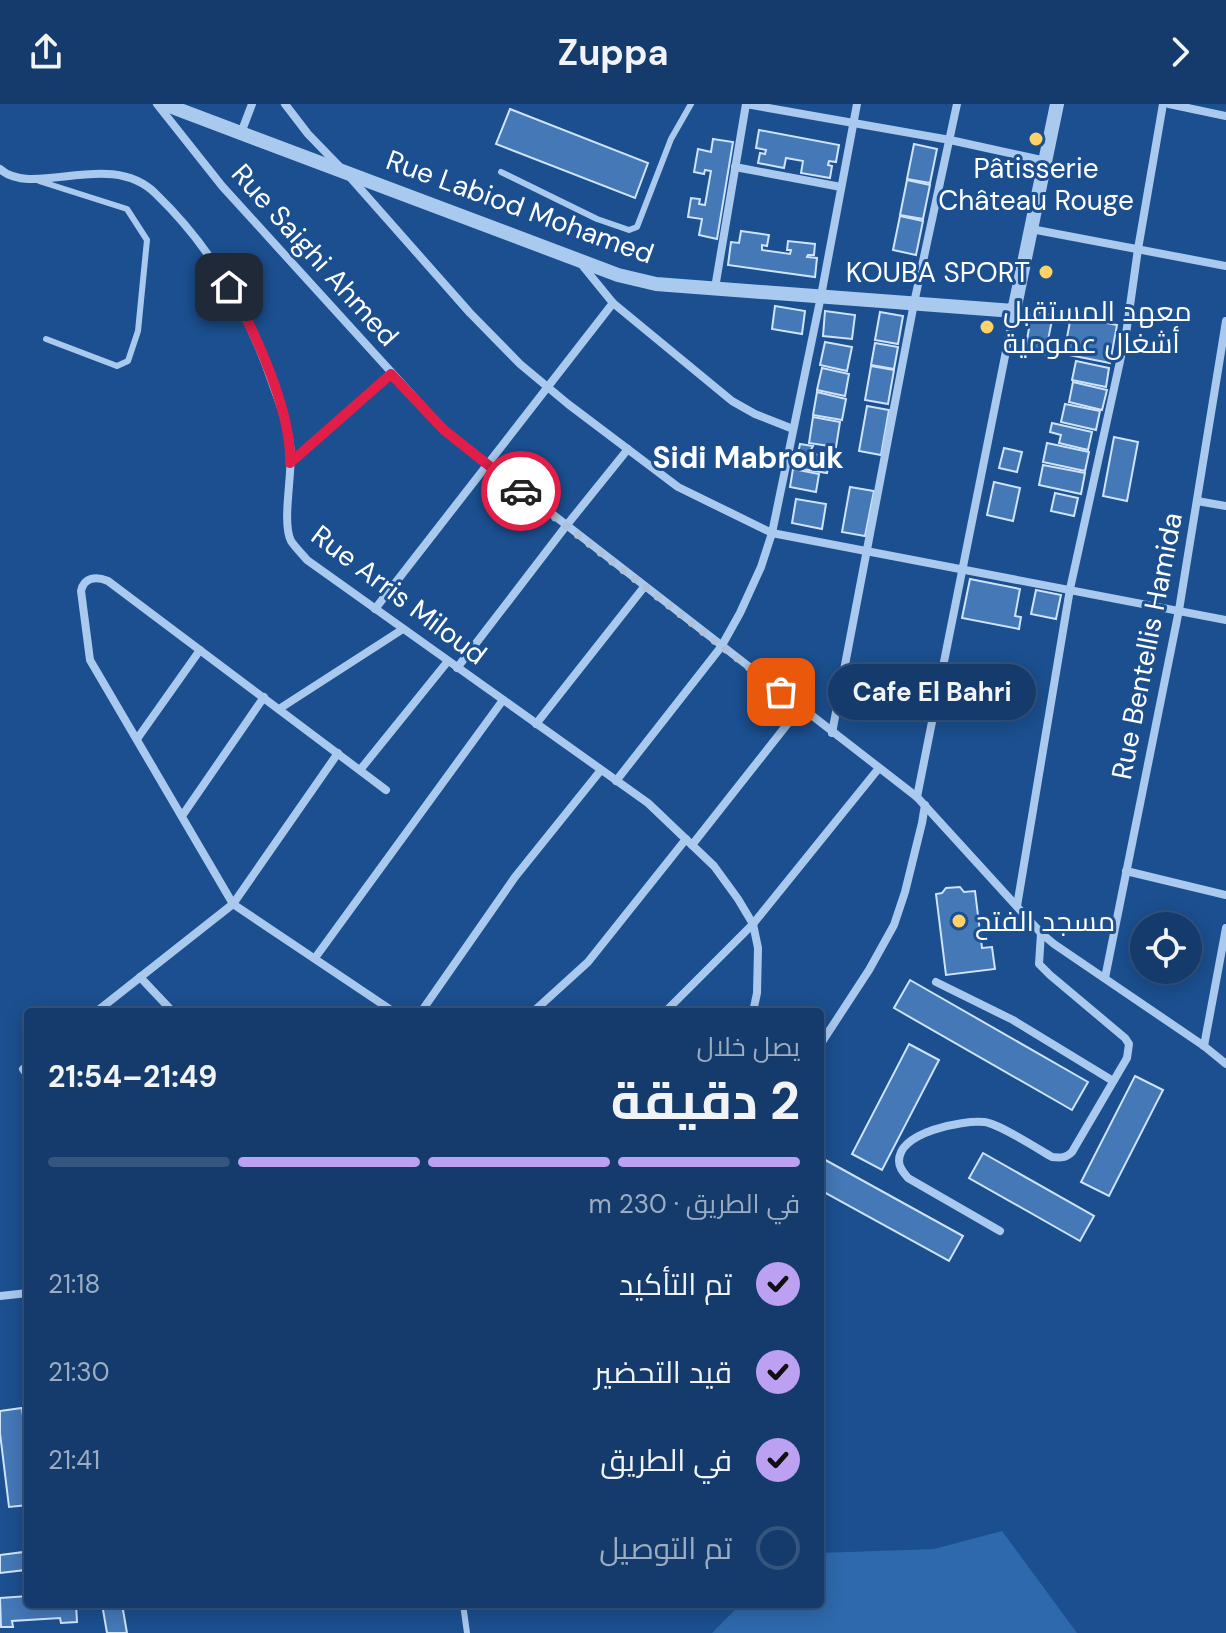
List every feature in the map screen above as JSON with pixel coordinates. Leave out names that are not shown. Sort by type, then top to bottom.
[{"type":"street","name":"Rue Saighi Ahmed","points":[[157,104],[222,186],[444,430],[917,797],[1041,933],[1226,1064]]},
{"type":"street","name":"Rue Labiod Mohamed","points":[[164,104],[618,275],[656,284],[1014,311]]},
{"type":"street","points":[[241,133],[252,104]]},
{"type":"street","points":[[285,104],[308,134],[520,364],[678,487],[772,533],[1226,620]]},
{"type":"street","points":[[715,288],[746,104],[950,140],[1046,161]]},
{"type":"street","points":[[616,781],[721,647],[761,567],[772,533],[857,104]]},
{"type":"street","points":[[832,733],[914,303],[957,104]]},
{"type":"street","points":[[917,797],[1057,104]]},
{"type":"street","points":[[1017,906],[1070,589],[1126,334],[1163,104]]},
{"type":"street","points":[[1169,104],[1226,116]]},
{"type":"street","points":[[735,167],[841,187]]},
{"type":"street","name":"Rue Arris Miloud","points":[[0,169],[15,178],[83,174],[135,178],[153,190],[175,213],[216,265],[242,309],[263,355],[285,419],[291,447],[287,519],[290,540],[307,560],[648,803],[714,866],[753,924],[758,948],[754,1008]]},
{"type":"street","points":[[1031,229],[1226,266]]},
{"type":"street","points":[[579,261],[613,303],[732,401],[793,429]]},
{"type":"street","points":[[375,609],[613,303]]},
{"type":"street","name":"Rue Bentellis Hamida","points":[[1105,978],[1179,610],[1226,321]]},
{"type":"street","points":[[290,463],[391,374]]},
{"type":"street","points":[[457,668],[628,449]]},
{"type":"street","points":[[1197,501],[1226,506]]},
{"type":"street","points":[[386,790],[108,581],[93,578],[83,584],[81,591],[90,660],[233,904],[388,1008]]},
{"type":"street","points":[[536,724],[644,587]]},
{"type":"street","points":[[279,709],[403,629]]},
{"type":"street","points":[[137,739],[200,650]]},
{"type":"street","points":[[360,770],[448,661]]},
{"type":"street","points":[[182,816],[264,697]]},
{"type":"street","points":[[315,958],[503,700]]},
{"type":"street","points":[[537,1008],[588,962],[800,708]]},
{"type":"street","points":[[101,1008],[233,904],[338,753]]},
{"type":"street","points":[[669,1008],[753,924],[879,768]]},
{"type":"street","points":[[424,1008],[515,877],[601,770]]},
{"type":"street","points":[[824,1039],[894,925],[925,805]]},
{"type":"street","points":[[1126,871],[1226,895]]},
{"type":"street","points":[[1204,1046],[1226,928]]},
{"type":"street","points":[[1000,1231],[908,1178],[899,1161],[901,1152],[912,1139],[942,1126],[987,1122],[1052,1157],[1067,1157],[1072,1152],[1127,1058],[1129,1044],[1039,964],[1041,933]]},
{"type":"street","points":[[1218,969],[1226,975]]},
{"type":"street","points":[[140,977],[169,1008]]},
{"type":"street","points":[[936,982],[1013,1020],[1113,1081]]},
{"type":"street","points":[[0,1296],[24,1293]]},
{"type":"lane","points":[[501,172],[597,219],[629,230],[637,227],[671,139],[691,104]]},
{"type":"lane","points":[[31,179],[127,209],[147,240],[138,331],[128,361],[117,366],[46,339]]},
{"type":"lane","points":[[464,1608],[467,1633]]},
{"type":"shaded area","points":[[1002,1531],[1077,1633],[712,1633],[738,1608],[824,1608],[824,1553],[934,1549]]},
{"type":"building","points":[[510,109],[648,163],[635,198],[496,144]]},
{"type":"building","points":[[759,130],[839,145],[836,162],[829,161],[828,165],[832,166],[830,178],[801,173],[803,161],[786,158],[784,168],[758,163],[760,153],[765,154],[766,150],[756,148]]},
{"type":"building","points":[[713,139],[733,142],[717,239],[699,235],[702,219],[688,217],[691,198],[700,199],[699,204],[705,205],[711,171],[705,170],[704,174],[694,172],[698,149],[711,152]]},
{"type":"building","points":[[914,144],[937,149],[930,183],[907,179]]},
{"type":"building","points":[[907,180],[930,185],[923,219],[900,215]]},
{"type":"building","points":[[900,216],[923,221],[916,255],[893,250]]},
{"type":"building","points":[[741,231],[769,235],[767,246],[762,245],[762,250],[790,254],[788,241],[815,244],[814,255],[807,257],[817,258],[815,277],[728,265],[731,242],[739,243]]},
{"type":"building","points":[[775,306],[805,311],[802,334],[772,329]]},
{"type":"building","points":[[825,311],[855,315],[852,339],[823,336]]},
{"type":"building","points":[[1032,311],[1053,315],[1045,355],[1025,351]]},
{"type":"building","points":[[880,312],[903,316],[898,344],[875,340]]},
{"type":"building","points":[[1071,316],[1117,325],[1110,363],[1064,354]]},
{"type":"building","points":[[825,342],[852,347],[847,371],[820,365]]},
{"type":"building","points":[[875,343],[898,347],[894,369],[871,365]]},
{"type":"building","points":[[1076,361],[1109,368],[1106,387],[1072,380]]},
{"type":"building","points":[[871,366],[894,370],[888,404],[865,400]]},
{"type":"building","points":[[822,368],[849,374],[845,396],[817,390]]},
{"type":"building","points":[[1073,382],[1107,390],[1102,410],[1069,402]]},
{"type":"building","points":[[817,392],[846,399],[842,420],[813,415]]},
{"type":"building","points":[[1065,404],[1100,411],[1096,430],[1061,422]]},
{"type":"building","points":[[867,406],[889,410],[881,455],[859,451]]},
{"type":"building","points":[[813,417],[840,422],[836,447],[809,443]]},
{"type":"building","points":[[1052,423],[1092,432],[1088,450],[1059,443],[1061,435],[1050,432]]},
{"type":"building","points":[[1114,437],[1138,442],[1127,501],[1103,496]]},
{"type":"building","points":[[1047,443],[1089,452],[1085,471],[1043,462]]},
{"type":"building","points":[[800,444],[813,446],[809,453],[830,457],[827,473],[795,468]]},
{"type":"building","points":[[1004,448],[1022,452],[1017,472],[999,468]]},
{"type":"building","points":[[1043,465],[1085,473],[1081,494],[1039,485]]},
{"type":"building","points":[[793,469],[819,474],[816,492],[790,487]]},
{"type":"building","points":[[994,482],[1020,488],[1013,521],[987,515]]},
{"type":"building","points":[[850,487],[874,491],[865,536],[842,532]]},
{"type":"building","points":[[1055,493],[1078,498],[1074,516],[1051,511]]},
{"type":"building","points":[[796,499],[826,504],[822,529],[792,523]]},
{"type":"building","points":[[970,579],[1020,589],[1015,616],[1021,617],[1019,629],[962,618]]},
{"type":"building","points":[[1036,590],[1061,595],[1056,619],[1031,614]]},
{"type":"building","name":"مسجد الفتح","points":[[960,887],[964,892],[975,891],[982,948],[992,947],[995,969],[946,975],[936,894],[946,888]]},
{"type":"building","points":[[910,980],[1088,1082],[1072,1110],[894,1008]]},
{"type":"building","points":[[909,1044],[939,1060],[882,1170],[852,1154]]},
{"type":"building","points":[[1135,1076],[1163,1090],[1109,1196],[1081,1182]]},
{"type":"building","points":[[983,1153],[1094,1216],[1080,1241],[969,1178]]},
{"type":"building","points":[[824,1159],[963,1236],[949,1261],[824,1192]]},
{"type":"building","points":[[22,1408],[24,1505],[9,1507],[0,1411]]},
{"type":"building","points":[[24,1552],[24,1570],[0,1573],[0,1555]]},
{"type":"building","points":[[24,1596],[24,1608],[76,1608],[77,1622],[61,1623],[60,1618],[12,1621],[13,1627],[1,1627],[0,1598]]},
{"type":"building","points":[[103,1608],[123,1608],[127,1633],[107,1633]]},
{"type":"way so far","points":[[521,491],[781,692]]},
{"type":"place","name":"Pâtisserie Château Rouge","points":[[1036,139]]},
{"type":"place","name":"KOUBA SPORT","points":[[1046,272]]},
{"type":"place","name":"معهد المستقبل أشغال عمومية","points":[[987,327]]},
{"type":"place","name":"Cafe El Bahri","points":[[781,692]]},
{"type":"place","name":"مسجد الفتح","points":[[959,921]]},
{"type":"district","name":"Sidi Mabrouk","points":[[748,457]]},
{"type":"route","points":[[229,287],[263,355],[285,419],[291,447],[290,463],[391,374],[444,430],[521,491]]}]
